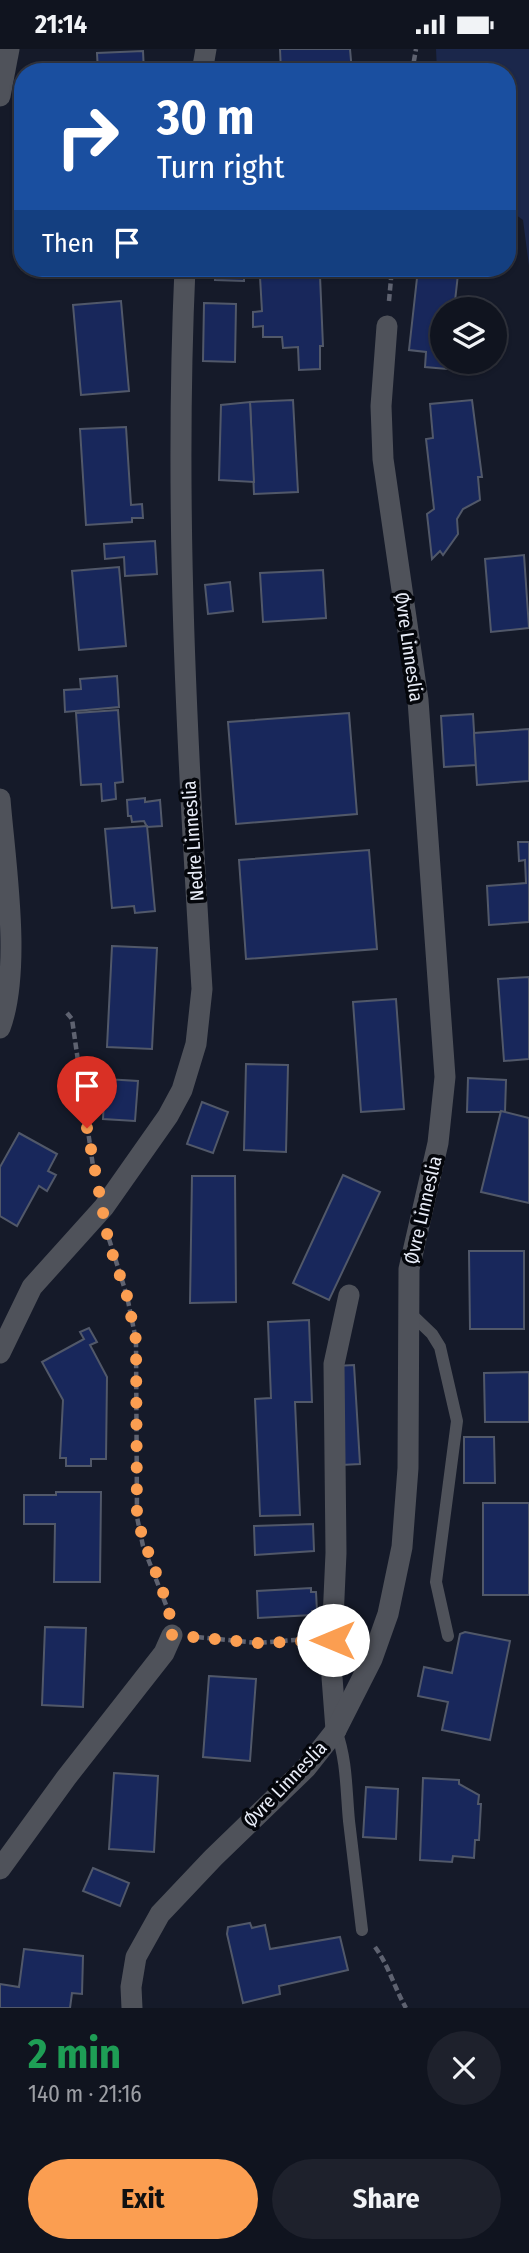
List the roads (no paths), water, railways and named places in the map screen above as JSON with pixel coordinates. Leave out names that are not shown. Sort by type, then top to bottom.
[{"type":"street","points":[[0,96],[9,49]]},
{"type":"street","name":"Nedre Linneslia","points":[[0,1353],[32,1287],[104,1207],[149,1148],[182,1090],[196,1044],[202,989],[181,618],[181,358],[185,277]]},
{"type":"street","name":"Øvre Linneslia","points":[[132,2008],[131,1987],[136,1957],[160,1914],[213,1857],[306,1768],[335,1730],[372,1659],[388,1613],[402,1547],[408,1468],[409,1269],[438,1143],[445,1077],[418,700],[383,459],[381,406],[387,327]]},
{"type":"street","points":[[0,799],[10,969],[6,1010],[0,1028]]},
{"type":"street","points":[[335,1730],[334,1364],[349,1295]]},
{"type":"street","points":[[0,1869],[66,1778],[164,1653],[172,1635]]},
{"type":"lane","points":[[408,1311],[432,1334],[440,1347],[457,1421],[436,1582],[448,1636]]},
{"type":"lane","points":[[335,1730],[344,1753],[348,1777],[349,1819],[362,1930]]}]
